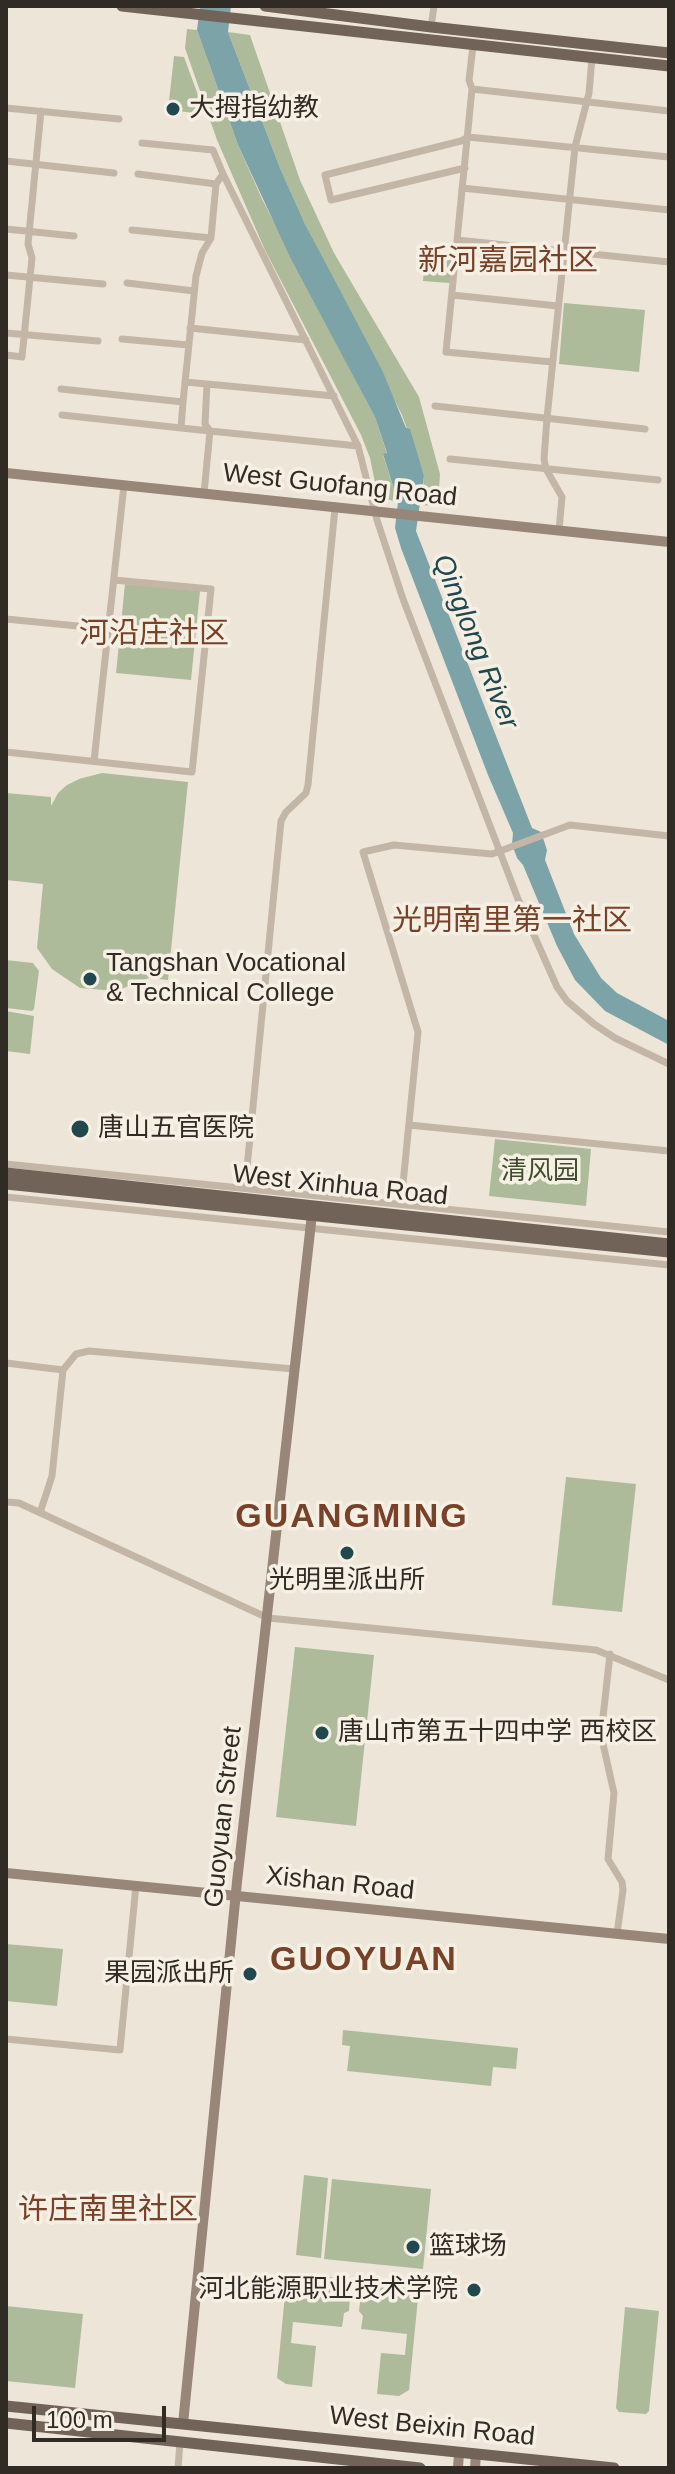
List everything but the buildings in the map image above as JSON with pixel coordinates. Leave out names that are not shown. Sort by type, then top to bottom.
[{"type":"main road","points":[[122,6],[669,66]]},
{"type":"main road","points":[[265,6],[669,53]]},
{"type":"main road","name":"West Xinhua Road","points":[[6,1173],[669,1244]]},
{"type":"main road","name":"West Xinhua Road","points":[[6,1184],[669,1252]]},
{"type":"main road","name":"West Beixin Road","points":[[6,2406],[614,2468]]},
{"type":"main road","name":"West Beixin Road","points":[[6,2423],[420,2468]]},
{"type":"street","points":[[431,27],[434,6]]},
{"type":"street","points":[[473,46],[468,137],[446,352],[552,362]]},
{"type":"street","points":[[559,530],[562,497],[546,469],[547,418],[575,147],[592,58]]},
{"type":"street","points":[[472,89],[669,111]]},
{"type":"street","points":[[6,108],[119,119]]},
{"type":"street","points":[[6,355],[22,357],[32,258],[28,244],[29,231],[41,111]]},
{"type":"street","points":[[465,168],[331,200],[325,175],[468,137],[669,157]]},
{"type":"street","points":[[142,143],[213,150],[259,251],[334,396],[358,446],[403,599],[518,899],[557,987],[567,1001],[615,1038],[669,1064]]},
{"type":"street","points":[[6,161],[114,173]]},
{"type":"street","points":[[138,174],[216,184]]},
{"type":"street","points":[[181,428],[194,291],[202,253],[211,238],[216,184],[223,174]]},
{"type":"street","points":[[462,188],[669,210]]},
{"type":"street","points":[[6,229],[74,236]]},
{"type":"street","points":[[132,230],[211,238]]},
{"type":"street","points":[[457,240],[669,262]]},
{"type":"street","points":[[6,275],[103,284]]},
{"type":"street","points":[[127,283],[194,291]]},
{"type":"street","points":[[452,295],[558,306]]},
{"type":"street","points":[[190,328],[306,340]]},
{"type":"street","points":[[6,333],[98,341]]},
{"type":"street","points":[[122,339],[188,345]]},
{"type":"street","points":[[185,382],[334,396]]},
{"type":"street","points":[[204,493],[210,431],[205,424],[207,384]]},
{"type":"street","points":[[61,389],[183,402]]},
{"type":"street","points":[[435,406],[645,429]]},
{"type":"street","points":[[62,415],[358,446]]},
{"type":"street","points":[[450,459],[658,480]]},
{"type":"street","name":"West Guofang Road","points":[[6,473],[379,515],[669,541]]},
{"type":"street","points":[[94,761],[124,485]]},
{"type":"street","points":[[245,1188],[281,821],[306,793],[308,785],[335,508]]},
{"type":"street","points":[[6,752],[192,772],[211,589],[114,580]]},
{"type":"street","points":[[6,619],[108,629]]},
{"type":"street","points":[[401,1204],[418,1032],[363,852],[394,845],[492,854],[560,826],[570,825],[669,836]]},
{"type":"street","points":[[409,1125],[669,1151]]},
{"type":"street","name":"West Xinhua Road","points":[[6,1164],[669,1232]]},
{"type":"street","name":"West Xinhua Road","points":[[6,1197],[669,1265]]},
{"type":"street","name":"Guoyuan Street","points":[[183,2424],[236,1895],[312,1214]]},
{"type":"street","points":[[40,1513],[52,1476],[63,1370],[83,1350],[294,1369]]},
{"type":"street","points":[[6,1363],[63,1370]]},
{"type":"street","points":[[6,1502],[19,1503],[268,1618],[596,1650],[669,1680]]},
{"type":"street","points":[[610,1654],[601,1735],[614,1793],[608,1859],[622,1882],[623,1890],[617,1934]]},
{"type":"street","name":"Xishan Road","points":[[6,1873],[669,1939]]},
{"type":"street","points":[[6,2039],[120,2050],[136,1885]]},
{"type":"street","points":[[178,2468],[180,2442]]},
{"type":"street","points":[[458,2468],[459,2453]]},
{"type":"street","points":[[475,2468],[476,2454]]},
{"type":"green space","points":[[187,29],[197,30],[238,145],[262,199],[375,417],[398,502],[378,497],[370,458],[361,435],[265,250],[217,140],[185,48]]},
{"type":"green space","points":[[228,32],[250,35],[300,180],[334,253],[419,397],[440,474],[438,506],[421,505],[424,476],[402,415],[305,224]]},
{"type":"green space","points":[[174,56],[184,57],[205,114],[168,110]]},
{"type":"green space","points":[[425,255],[453,257],[450,283],[423,281]]},
{"type":"green space","points":[[564,303],[645,310],[639,372],[559,364]]},
{"type":"green space","points":[[125,584],[200,591],[191,680],[116,673]]},
{"type":"green space","points":[[102,773],[188,782],[168,980],[149,978],[116,991],[80,988],[52,969],[37,948],[43,884],[6,880],[6,793],[51,797],[51,806],[67,785]]},
{"type":"green space","points":[[6,960],[33,963],[39,971],[32,1011],[6,1008]]},
{"type":"green space","points":[[6,1011],[34,1016],[30,1054],[6,1051]]},
{"type":"green space","name":"清风园","points":[[495,1139],[591,1149],[586,1206],[489,1196]]},
{"type":"green space","points":[[566,1477],[636,1484],[622,1612],[552,1605]]},
{"type":"green space","points":[[295,1647],[374,1655],[356,1826],[276,1817]]},
{"type":"green space","points":[[6,1944],[63,1949],[57,2006],[6,2001]]},
{"type":"green space","points":[[343,2030],[518,2048],[516,2069],[493,2067],[491,2086],[347,2071],[350,2046],[342,2045]]},
{"type":"green space","points":[[304,2175],[328,2178],[321,2258],[296,2255]]},
{"type":"green space","points":[[332,2179],[431,2189],[423,2269],[324,2259]]},
{"type":"green space","points":[[287,2273],[348,2279],[351,2284],[349,2311],[344,2313],[342,2327],[293,2322],[291,2343],[316,2346],[312,2387],[286,2384],[277,2378]]},
{"type":"green space","points":[[366,2282],[419,2288],[409,2390],[399,2396],[377,2394],[381,2353],[405,2355],[407,2334],[361,2329],[363,2316],[359,2311],[362,2285]]},
{"type":"green space","points":[[6,2306],[83,2314],[75,2388],[6,2381]]},
{"type":"green space","points":[[625,2307],[659,2311],[649,2411],[646,2414],[619,2412],[616,2408]]},
{"type":"water","points":[[200,6],[231,6],[228,32],[280,168],[305,224],[383,372],[406,428],[410,429],[424,476],[416,531],[532,828],[541,832],[547,850],[545,860],[574,934],[601,978],[617,993],[669,1021],[669,1045],[605,1011],[575,980],[523,865],[517,858],[512,844],[513,833],[401,548],[395,528],[398,502],[375,417],[290,257],[238,145],[197,30]]},
{"type":"place","name":"大拇指幼教","points":[[173,109]]},
{"type":"place","name":"Tangshan Vocational & Technical College","points":[[90,979]]},
{"type":"place","name":"唐山五官医院","points":[[80,1129]]},
{"type":"place","name":"光明里派出所","points":[[347,1553]]},
{"type":"place","name":"唐山市第五十四中学 西校区","points":[[322,1733]]},
{"type":"place","name":"果园派出所","points":[[250,1974]]},
{"type":"place","name":"篮球场","points":[[413,2247]]},
{"type":"place","name":"河北能源职业技术学院","points":[[474,2290]]},
{"type":"district","name":"新河嘉园社区","points":[[508,262]]},
{"type":"district","name":"河沿庄社区","points":[[154,635]]},
{"type":"district","name":"光明南里第一社区","points":[[512,922]]},
{"type":"district","name":"GUANGMING","points":[[352,1518]]},
{"type":"district","name":"GUOYUAN","points":[[364,1961]]},
{"type":"district","name":"许庄南里社区","points":[[108,2211]]},
{"type":"water label","name":"Qinglong River","points":[[475,642]]}]
